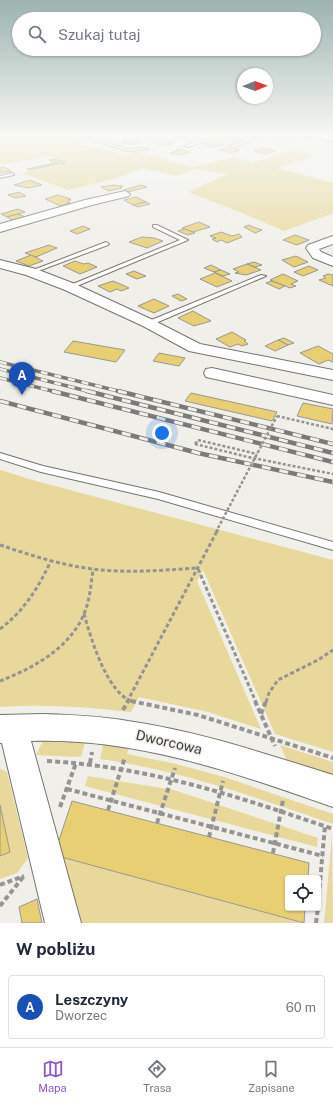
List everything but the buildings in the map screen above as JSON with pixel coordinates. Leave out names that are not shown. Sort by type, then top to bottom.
[{"type":"street","points":[[0,228],[89,202],[126,194]]},
{"type":"street","points":[[333,240],[312,248],[317,255],[333,262]]},
{"type":"street","points":[[0,264],[31,272],[70,287],[148,322],[195,348],[333,375]]},
{"type":"street","points":[[212,373],[333,400]]},
{"type":"street","name":"Dworcowa","points":[[7,728],[53,727],[97,729],[133,734],[182,744],[230,757],[333,791]]},
{"type":"street","points":[[7,728],[63,923]]},
{"type":"lane","points":[[70,287],[185,240],[154,226]]},
{"type":"lane","points":[[31,272],[106,244]]},
{"type":"lane","points":[[148,322],[263,276]]},
{"type":"lane","points":[[0,456],[41,469],[159,496],[333,546]]},
{"type":"path","points":[[128,700],[277,416],[333,429]]},
{"type":"path","points":[[257,454],[198,440],[196,444],[248,457],[333,474]]},
{"type":"path","points":[[0,545],[51,561],[93,569],[116,571],[197,568]]},
{"type":"path","points":[[0,629],[23,609],[33,596],[51,561]]},
{"type":"path","points":[[197,568],[277,751]]},
{"type":"path","points":[[0,681],[21,673],[51,654],[71,634],[84,614],[90,591],[93,569]]},
{"type":"path","points":[[84,614],[100,660],[115,685],[128,700],[182,711],[333,758]]},
{"type":"path","points":[[261,714],[269,693],[278,680],[318,660],[333,650]]},
{"type":"path","points":[[108,810],[133,734]]},
{"type":"path","points":[[158,823],[182,744]]},
{"type":"path","points":[[209,837],[230,757]]},
{"type":"path","points":[[42,761],[90,763],[122,767],[172,777],[221,790],[333,829]]},
{"type":"path","points":[[67,789],[323,856]]},
{"type":"path","points":[[273,854],[284,797]]},
{"type":"path","points":[[321,875],[325,826]]},
{"type":"path","points":[[0,885],[24,875],[0,906]]},
{"type":"path","points":[[316,923],[318,911]]},
{"type":"shaded area","points":[[36,178],[116,178],[114,179],[68,190]]},
{"type":"shaded area","points":[[219,178],[315,178],[333,183],[333,213],[284,231],[188,192]]},
{"type":"shaded area","points":[[0,470],[36,481],[333,560],[333,752],[275,734],[203,570],[197,581],[261,729],[208,712],[139,697],[131,712],[66,706],[0,707]]},
{"type":"shaded area","points":[[44,739],[86,739],[81,757],[36,755]]},
{"type":"shaded area","points":[[104,741],[130,745],[127,754],[176,764],[224,777],[333,814],[333,824],[218,786],[160,770],[100,759]]},
{"type":"shaded area","points":[[280,745],[333,762],[333,775],[287,761]]},
{"type":"shaded area","points":[[0,769],[7,772],[28,858],[17,873],[0,879]]},
{"type":"shaded area","points":[[88,776],[174,790],[318,838],[317,847],[85,786]]},
{"type":"shaded area","points":[[332,835],[333,923],[324,923]]},
{"type":"shaded area","points":[[54,855],[302,923],[73,923]]},
{"type":"railway","points":[[0,362],[122,392]]},
{"type":"railway","points":[[0,369],[91,392]]},
{"type":"railway","points":[[0,378],[52,391]]},
{"type":"railway","points":[[52,391],[56,392]]},
{"type":"railway","points":[[52,391],[333,462]]},
{"type":"railway","points":[[87,391],[333,453]]},
{"type":"railway","points":[[118,391],[333,444]]},
{"type":"railway","points":[[0,401],[198,453],[333,482]]},
{"type":"place","name":"Leszczyny","points":[[22,395]]}]
